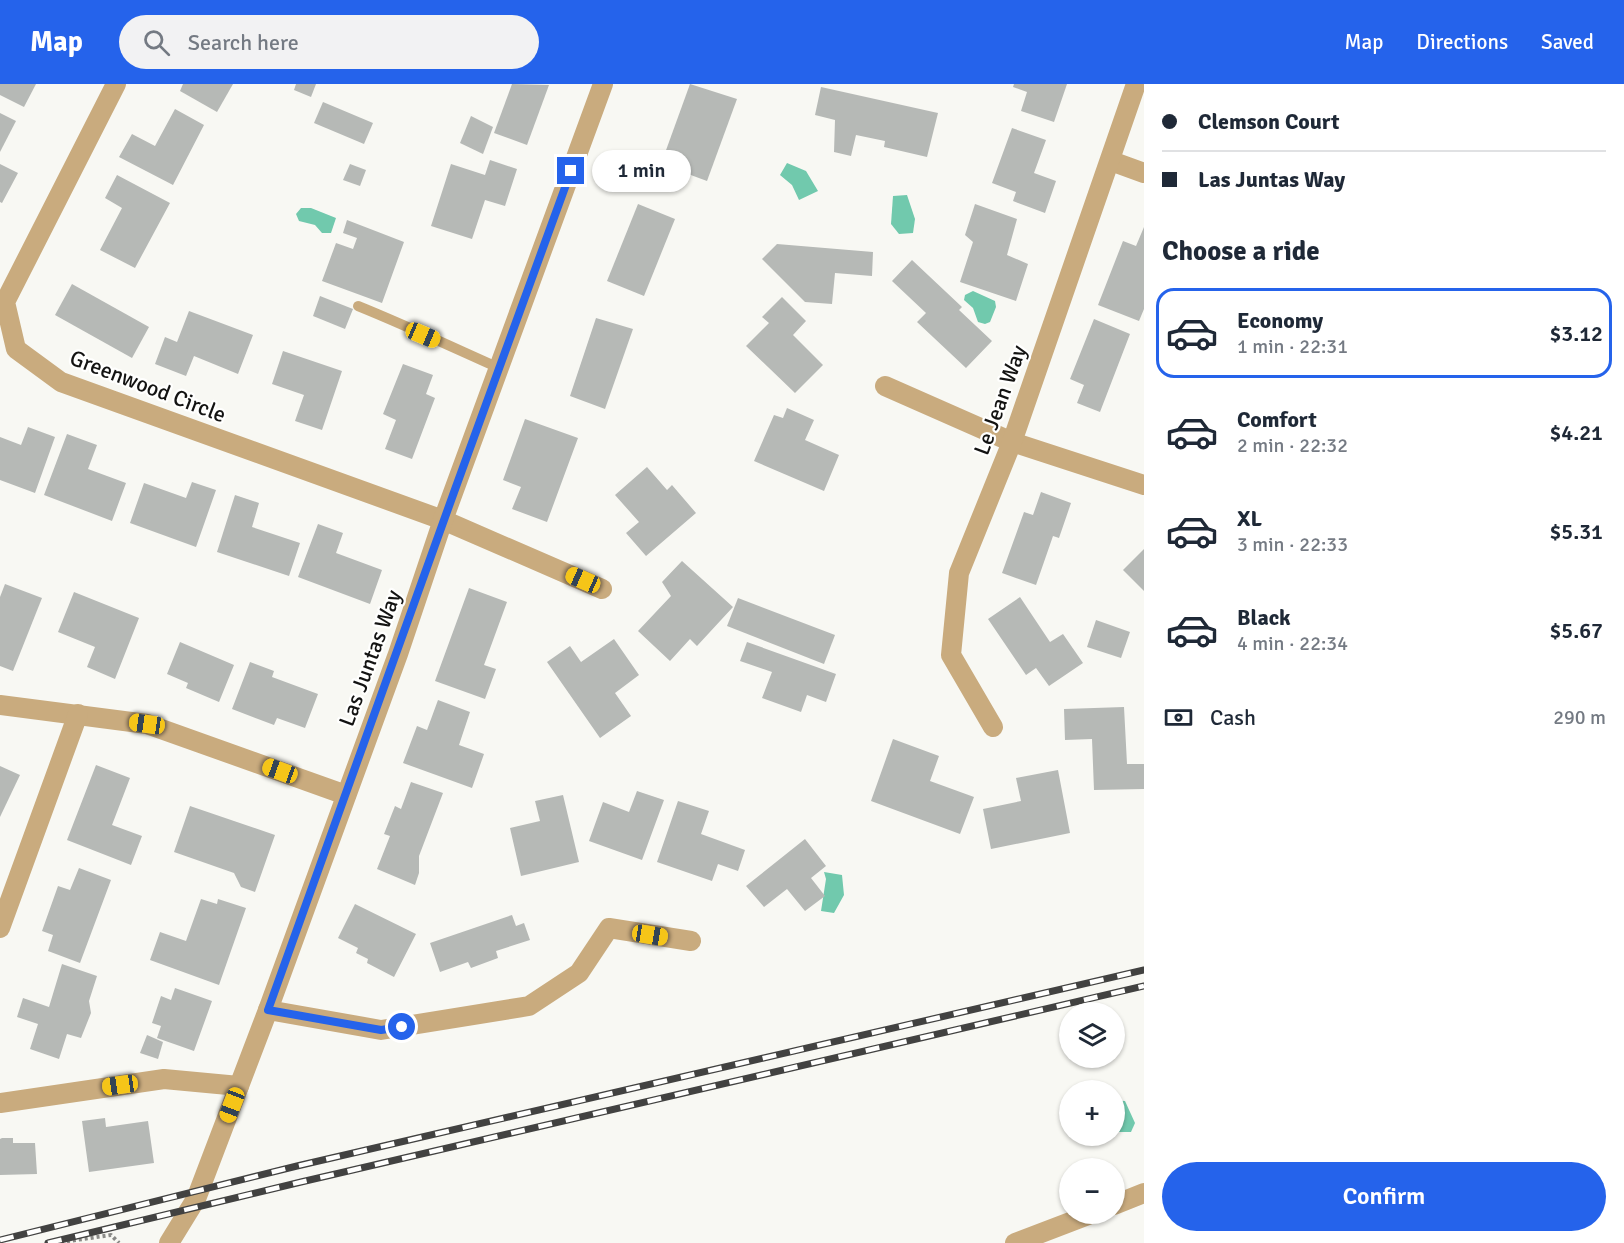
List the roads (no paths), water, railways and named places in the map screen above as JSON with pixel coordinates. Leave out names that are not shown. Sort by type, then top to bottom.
[{"type":"street","name":"Greenwood Circle","points":[[116,84],[5,302],[16,349],[61,382],[443,520],[602,589]]},
{"type":"street","name":"Las Juntas Way","points":[[169,1243],[196,1199],[268,1010],[443,520],[603,84]]},
{"type":"street","name":"Le Jean Way","points":[[993,727],[951,655],[959,573],[1012,442],[1136,84]]},
{"type":"street","points":[[1111,161],[1144,173]]},
{"type":"street","points":[[885,386],[1012,442],[1144,485]]},
{"type":"street","points":[[0,705],[147,724],[346,795]]},
{"type":"street","points":[[0,928],[78,714]]},
{"type":"street","points":[[268,1010],[381,1030],[529,1006],[579,973],[609,928],[691,941]]},
{"type":"street","points":[[0,1103],[164,1079],[239,1086]]},
{"type":"street","points":[[1125,1201],[1144,1193]]},
{"type":"street","points":[[1015,1243],[1065,1224]]},
{"type":"lane","points":[[358,306],[399,321],[423,335],[499,368]]},
{"type":"railway","points":[[0,1240],[297,1166],[1144,970]]},
{"type":"railway","points":[[48,1243],[1144,986]]}]
